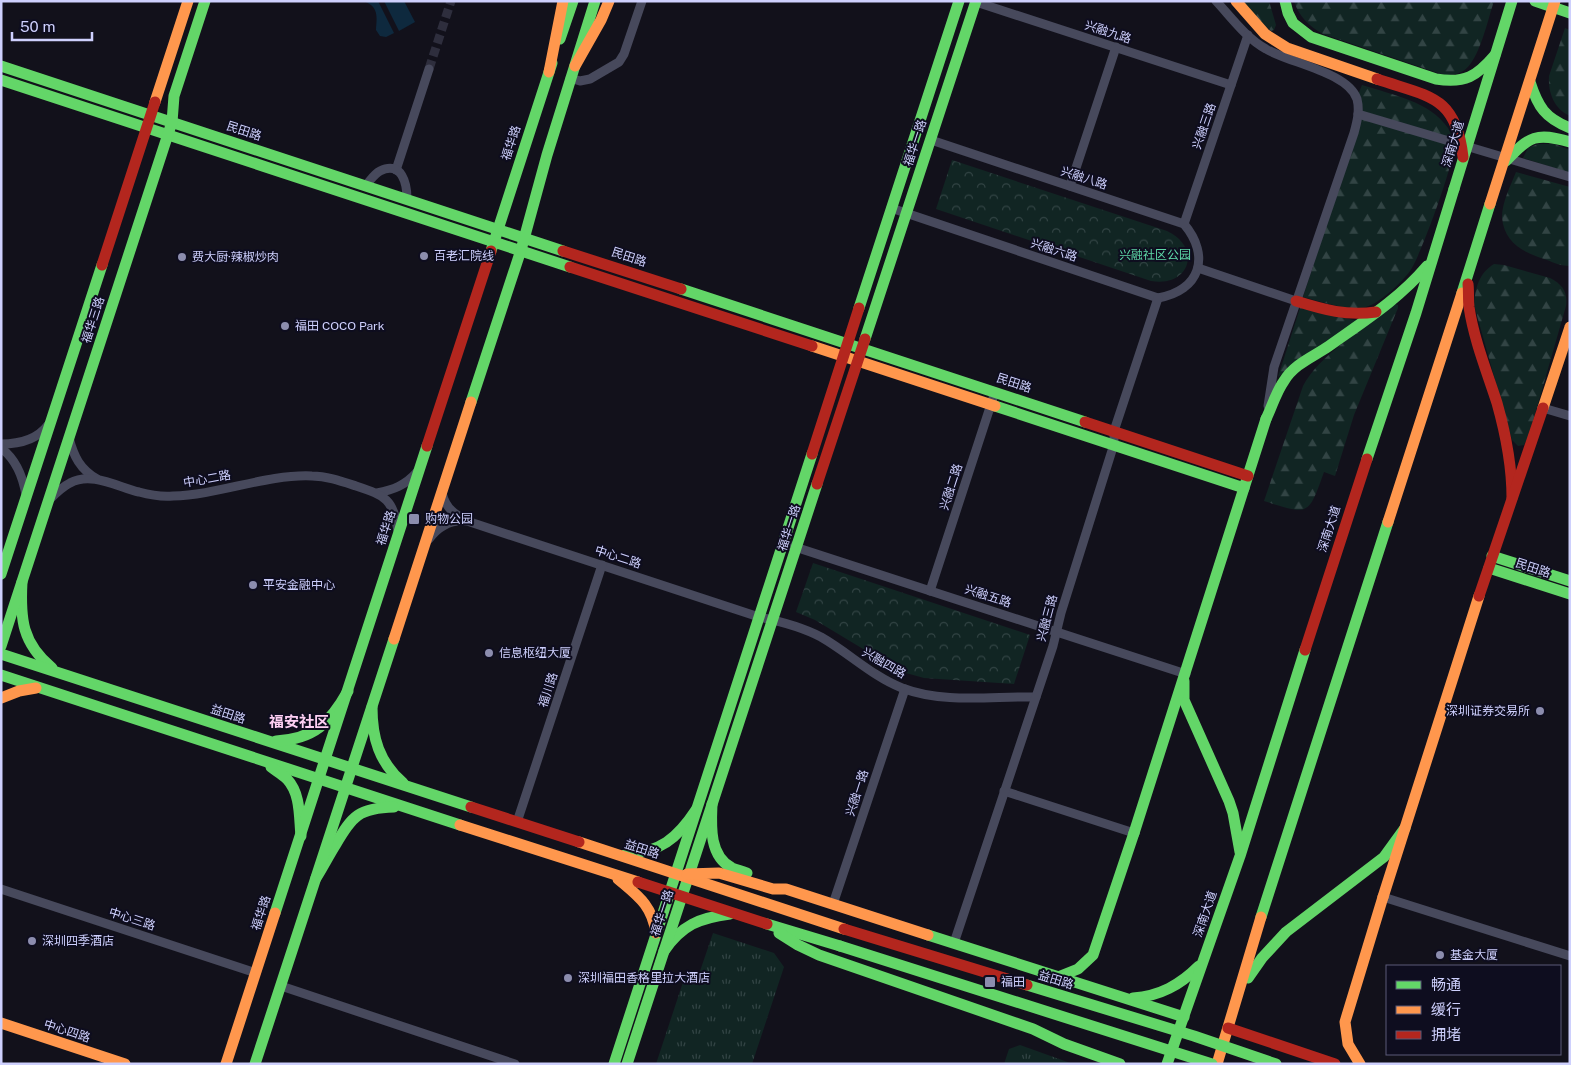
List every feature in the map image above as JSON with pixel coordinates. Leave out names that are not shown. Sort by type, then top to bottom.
[{"type":"main road","name":"福华三路","points":[[1,574],[188,1]]},
{"type":"main road","name":"福华三路","points":[[1,646],[172,122],[174,96],[205,1]]},
{"type":"main road","points":[[549,72],[563,1]]},
{"type":"main road","name":"福华路","points":[[226,1064],[573,1]]},
{"type":"main road","points":[[255,1064],[521,250],[536,191],[595,1]]},
{"type":"main road","points":[[575,66],[601,20],[609,1]]},
{"type":"main road","name":"福华一路","points":[[614,1064],[959,1]]},
{"type":"main road","points":[[1236,1],[1265,34],[1287,48],[1426,96],[1442,104],[1453,116],[1457,124],[1462,142],[1463,157]]},
{"type":"main road","points":[[1285,1],[1286,11],[1292,23],[1311,37],[1436,79],[1454,82],[1469,79],[1482,70],[1495,55]]},
{"type":"main road","name":"深南大道","points":[[1167,1064],[1240,856],[1350,509],[1416,313],[1512,1]]},
{"type":"main road","points":[[1535,1],[1570,13]]},
{"type":"main road","points":[[1217,1064],[1262,914],[1555,1]]},
{"type":"main road","name":"福华一路","points":[[627,1064],[976,2]]},
{"type":"main road","name":"民田路","points":[[1,66],[1248,476]]},
{"type":"main road","points":[[1,80],[1244,488]]},
{"type":"main road","points":[[1530,81],[1535,99],[1542,112],[1551,120],[1570,128]]},
{"type":"main road","points":[[1504,163],[1523,143],[1535,137],[1549,136],[1570,142]]},
{"type":"main road","points":[[1058,977],[1079,970],[1093,954],[1185,678],[1266,419],[1284,380],[1299,364],[1320,352],[1379,311],[1411,285],[1432,260]]},
{"type":"main road","points":[[1468,275],[1469,310],[1511,462],[1513,479],[1512,498]]},
{"type":"main road","points":[[1296,301],[1341,315],[1379,311]]},
{"type":"main road","points":[[1360,1064],[1348,1044],[1345,1022],[1492,556],[1570,327]]},
{"type":"main road","name":"民田路","points":[[1492,556],[1570,581]]},
{"type":"main road","name":"民田路","points":[[1489,568],[1570,594]]},
{"type":"main road","points":[[22,582],[20,605],[27,638],[33,650],[42,661],[59,673]]},
{"type":"main road","name":"益田路","points":[[1,654],[675,874],[689,876],[844,929],[1194,1036],[1276,1064]]},
{"type":"main road","points":[[1,675],[765,924],[1212,1064]]},
{"type":"main road","points":[[1185,678],[1183,694],[1186,706],[1233,812],[1240,856]]},
{"type":"main road","points":[[1,698],[19,691],[40,688]]},
{"type":"main road","points":[[266,740],[289,741],[312,733],[322,727],[333,716],[348,691]]},
{"type":"main road","points":[[372,707],[374,740],[379,753],[393,774],[410,787]]},
{"type":"main road","points":[[260,759],[286,778],[291,784],[298,803],[301,836]]},
{"type":"main road","points":[[712,804],[711,825],[713,841],[718,854],[732,868],[764,878],[773,889],[804,909],[817,920]]},
{"type":"main road","points":[[316,878],[352,819],[376,807],[406,807]]},
{"type":"main road","points":[[617,855],[639,854],[656,850],[673,839],[687,825],[696,810]]},
{"type":"main road","points":[[1240,989],[1262,958],[1286,932],[1384,856],[1405,828]]},
{"type":"main road","name":"益田路","points":[[689,876],[719,873],[773,889]]},
{"type":"main road","points":[[612,874],[648,906],[654,918],[656,933]]},
{"type":"main road","points":[[773,889],[786,889],[1184,1017]]},
{"type":"main road","points":[[664,951],[677,933],[690,924],[709,917],[734,914]]},
{"type":"main road","points":[[765,924],[798,945],[819,955],[1032,1029],[1064,1044],[1120,1064]]},
{"type":"main road","points":[[1124,998],[1143,998],[1161,994],[1176,986],[1203,962]]},
{"type":"main road","name":"中心四路","points":[[1,1023],[125,1064]]},
{"type":"main road","points":[[1228,1028],[1335,1064]]},
{"type":"street","points":[[570,78],[585,81],[620,60],[624,54],[642,1]]},
{"type":"street","points":[[1216,1],[1248,35],[1264,48],[1345,83],[1357,100],[1358,114],[1354,133],[1274,367],[1266,419]]},
{"type":"street","points":[[1231,17],[1236,1]]},
{"type":"street","name":"兴融九路","points":[[976,2],[1232,85]]},
{"type":"street","name":"兴融三路","points":[[1184,224],[1248,35]]},
{"type":"street","points":[[1070,186],[1116,47]]},
{"type":"street","points":[[396,170],[428,69]]},
{"type":"street","points":[[1358,114],[1570,177]]},
{"type":"street","name":"兴融八路","points":[[931,140],[1184,224]]},
{"type":"street","points":[[366,185],[381,170],[396,170],[403,175],[406,181],[408,199]]},
{"type":"street","name":"兴融六路","points":[[892,208],[1158,298]]},
{"type":"street","points":[[1158,298],[1173,294],[1186,287],[1195,276],[1198,268],[1200,261],[1197,245],[1184,224]]},
{"type":"street","points":[[1198,268],[1296,301]]},
{"type":"street","name":"兴融三路","points":[[954,943],[1036,698],[1114,444],[1114,431],[1158,298]]},
{"type":"street","name":"兴融二路","points":[[930,591],[995,392]]},
{"type":"street","points":[[1543,408],[1570,416]]},
{"type":"street","points":[[1,444],[22,442],[35,437],[46,428],[52,419]]},
{"type":"street","name":"中心二路","points":[[69,438],[73,453],[80,466],[100,480]]},
{"type":"street","points":[[1,448],[12,458],[18,468],[26,497]]},
{"type":"street","points":[[376,493],[403,485],[420,468]]},
{"type":"street","name":"中心二路","points":[[49,500],[70,483],[87,479],[100,480],[148,494],[172,496],[285,478],[311,476],[336,480],[376,493],[392,506],[399,533]]},
{"type":"street","name":"中心二路","points":[[442,493],[448,508],[456,515],[470,522]]},
{"type":"street","name":"中心二路","points":[[424,546],[432,534],[445,525],[460,520],[470,522],[759,617]]},
{"type":"street","name":"兴融五路","points":[[783,543],[1056,631],[1185,678]]},
{"type":"street","name":"福川路","points":[[517,822],[602,565]]},
{"type":"street","name":"兴融四路","points":[[759,617],[816,635],[884,680],[904,689],[956,698],[1036,698]]},
{"type":"street","name":"兴融一路","points":[[833,904],[904,689]]},
{"type":"street","points":[[1004,791],[1134,833]]},
{"type":"street","name":"中心三路","points":[[1,889],[256,973]]},
{"type":"street","points":[[1383,897],[1570,956]]},
{"type":"street","points":[[281,986],[515,1064]]},
{"type":"green space","points":[[1238,1],[1269,1],[1276,25],[1274,30],[1271,31]]},
{"type":"green space","points":[[1294,1],[1494,1],[1474,59],[1461,72],[1444,75],[1323,34],[1305,21]]},
{"type":"green space","points":[[1565,28],[1570,30],[1570,116],[1556,105],[1551,94],[1549,82],[1549,76]]},
{"type":"green space","points":[[1362,85],[1410,100],[1431,111],[1448,128],[1454,146],[1449,170],[1436,209],[1415,263],[1410,271],[1402,281],[1372,305],[1351,308],[1303,297],[1358,129],[1358,95]]},
{"type":"green space","points":[[1538,144],[1554,144],[1570,150],[1570,173],[1523,158],[1528,148]]},
{"type":"green space","name":"兴融社区公园","points":[[952,160],[1167,231],[1178,238],[1185,247],[1188,256],[1187,265],[1175,279],[1164,282],[1151,281],[936,209]]},
{"type":"green space","points":[[1516,172],[1570,187],[1570,266],[1555,263],[1531,254],[1511,241],[1504,226],[1502,211]]},
{"type":"green space","points":[[1494,264],[1550,278],[1561,286],[1566,297],[1566,306],[1529,435],[1524,445],[1518,446],[1512,440],[1474,305],[1475,293],[1481,276]]},
{"type":"green space","points":[[1395,304],[1398,305],[1398,308],[1354,415],[1335,476],[1324,472],[1310,505],[1305,509],[1290,509],[1264,501],[1303,386],[1310,374],[1332,352]]},
{"type":"green space","points":[[1300,308],[1358,321],[1278,377]]},
{"type":"green space","points":[[813,563],[1030,635],[1014,684],[924,678],[906,673],[815,620],[796,612]]},
{"type":"green space","points":[[713,933],[774,953],[784,967],[752,1064],[656,1064],[685,976],[697,980]]},
{"type":"green space","points":[[1020,1045],[1073,1064],[1004,1064],[1009,1049]]},
{"type":"water","points":[[363,1],[378,1],[394,33],[386,37],[380,36],[376,30],[376,12],[372,6]]},
{"type":"water","points":[[384,1],[404,1],[415,22],[399,31]]},
{"type":"tunnel","points":[[429,69],[451,1]]},
{"type":"traffic: fast","points":[[1,646],[172,122],[174,96],[205,1]]},
{"type":"traffic: fast","points":[[560,39],[573,1]]},
{"type":"traffic: fast","points":[[471,402],[521,250],[547,155],[595,1]]},
{"type":"traffic: fast","points":[[859,308],[959,1]]},
{"type":"traffic: fast","points":[[865,339],[976,1]]},
{"type":"traffic: fast","points":[[1285,1],[1293,23],[1311,37],[1436,79],[1455,80],[1470,77],[1495,55]]},
{"type":"traffic: fast","points":[[1454,189],[1512,1]]},
{"type":"traffic: fast","points":[[1535,1],[1570,13]]},
{"type":"traffic: fast","points":[[491,251],[552,63]]},
{"type":"traffic: fast","points":[[1,66],[563,251]]},
{"type":"traffic: fast","points":[[1,80],[570,267]]},
{"type":"traffic: fast","points":[[1530,82],[1536,98],[1548,116],[1570,128]]},
{"type":"traffic: fast","points":[[1506,161],[1521,146],[1534,138],[1549,137],[1570,142]]},
{"type":"traffic: fast","points":[[1367,459],[1416,313],[1454,189]]},
{"type":"traffic: fast","points":[[1462,293],[1490,204]]},
{"type":"traffic: fast","points":[[1,574],[102,265]]},
{"type":"traffic: fast","points":[[1266,419],[1281,385],[1293,370],[1381,309],[1405,289],[1427,266]]},
{"type":"traffic: fast","points":[[681,289],[1085,422]]},
{"type":"traffic: fast","points":[[995,406],[1244,488]]},
{"type":"traffic: fast","points":[[1134,833],[1266,419]]},
{"type":"traffic: fast","points":[[275,913],[427,446]]},
{"type":"traffic: fast","points":[[614,1064],[812,454]]},
{"type":"traffic: fast","points":[[627,1064],[817,484]]},
{"type":"traffic: fast","points":[[1261,917],[1388,522]]},
{"type":"traffic: fast","points":[[1492,556],[1570,581]]},
{"type":"traffic: fast","points":[[1489,568],[1570,594]]},
{"type":"traffic: fast","points":[[22,582],[22,608],[25,630],[34,649],[52,668]]},
{"type":"traffic: fast","points":[[255,1064],[394,639]]},
{"type":"traffic: fast","points":[[1167,1064],[1240,856],[1305,650]]},
{"type":"traffic: fast","points":[[1,654],[471,807]]},
{"type":"traffic: fast","points":[[1,675],[460,825]]},
{"type":"traffic: fast","points":[[1184,681],[1184,700],[1229,801],[1240,852]]},
{"type":"traffic: fast","points":[[276,741],[289,740],[311,733],[327,720],[348,691]]},
{"type":"traffic: fast","points":[[372,707],[373,729],[378,749],[388,767],[403,783]]},
{"type":"traffic: fast","points":[[271,767],[292,785],[297,799],[301,836]]},
{"type":"traffic: fast","points":[[712,804],[713,840],[719,856],[724,863],[732,868],[747,873]]},
{"type":"traffic: fast","points":[[316,878],[352,820],[372,809],[394,807]]},
{"type":"traffic: fast","points":[[625,855],[648,851],[666,842],[682,829],[696,810]]},
{"type":"traffic: fast","points":[[1248,978],[1262,958],[1286,932],[1384,857],[1405,828]]},
{"type":"traffic: fast","points":[[1058,977],[1078,969],[1093,955],[1134,833]]},
{"type":"traffic: fast","points":[[664,951],[678,935],[692,924],[730,914]]},
{"type":"traffic: fast","points":[[767,924],[840,946]]},
{"type":"traffic: fast","points":[[779,933],[819,955],[1033,1029],[1064,1044],[1120,1064]]},
{"type":"traffic: fast","points":[[928,935],[1184,1017]]},
{"type":"traffic: fast","points":[[840,946],[1212,1064]]},
{"type":"traffic: fast","points":[[1133,998],[1161,992],[1177,984],[1199,966]]},
{"type":"traffic: fast","points":[[1027,985],[1194,1036],[1276,1064]]},
{"type":"traffic: slow","points":[[155,102],[188,1]]},
{"type":"traffic: slow","points":[[549,72],[563,1]]},
{"type":"traffic: slow","points":[[575,66],[601,20],[609,1]]},
{"type":"traffic: slow","points":[[1236,1],[1265,34],[1287,48],[1377,79]]},
{"type":"traffic: slow","points":[[1490,204],[1555,1]]},
{"type":"traffic: slow","points":[[1388,522],[1462,293]]},
{"type":"traffic: slow","points":[[1543,408],[1570,327]]},
{"type":"traffic: slow","points":[[812,346],[995,406]]},
{"type":"traffic: slow","points":[[394,639],[471,402]]},
{"type":"traffic: slow","points":[[1383,897],[1479,596]]},
{"type":"traffic: slow","points":[[1,698],[19,691],[36,688]]},
{"type":"traffic: slow","points":[[460,825],[638,882]]},
{"type":"traffic: slow","points":[[579,842],[844,929]]},
{"type":"traffic: slow","points":[[687,874],[719,873],[773,889],[786,889],[928,935]]},
{"type":"traffic: slow","points":[[618,879],[643,902],[651,915],[656,933]]},
{"type":"traffic: slow","points":[[1360,1064],[1348,1044],[1345,1022],[1383,897]]},
{"type":"traffic: slow","points":[[226,1064],[275,913]]},
{"type":"traffic: slow","points":[[1217,1064],[1261,917]]},
{"type":"traffic: slow","points":[[1,1023],[125,1064]]},
{"type":"traffic: jam","points":[[1377,79],[1425,95],[1446,110],[1454,121],[1463,157]]},
{"type":"traffic: jam","points":[[102,265],[155,102]]},
{"type":"traffic: jam","points":[[427,446],[491,251]]},
{"type":"traffic: jam","points":[[563,251],[681,289]]},
{"type":"traffic: jam","points":[[570,267],[812,346]]},
{"type":"traffic: jam","points":[[1468,284],[1469,307],[1474,332],[1506,438],[1510,462],[1512,498]]},
{"type":"traffic: jam","points":[[1296,301],[1336,311],[1355,313],[1376,312]]},
{"type":"traffic: jam","points":[[812,454],[859,308]]},
{"type":"traffic: jam","points":[[817,484],[865,339]]},
{"type":"traffic: jam","points":[[1479,596],[1543,408]]},
{"type":"traffic: jam","points":[[1085,422],[1248,476]]},
{"type":"traffic: jam","points":[[1305,650],[1367,459]]},
{"type":"traffic: jam","points":[[471,807],[579,842]]},
{"type":"traffic: jam","points":[[638,882],[767,924]]},
{"type":"traffic: jam","points":[[844,929],[1027,985]]},
{"type":"traffic: jam","points":[[1228,1028],[1335,1064]]},
{"type":"place","name":"百老汇院线","points":[[424,256]]},
{"type":"place","name":"费大厨·辣椒炒肉","points":[[182,257]]},
{"type":"place","name":"福田 COCO Park","points":[[285,326]]},
{"type":"place","name":"购物公园","points":[[414,519]]},
{"type":"place","name":"平安金融中心","points":[[253,585]]},
{"type":"place","name":"信息枢纽大厦","points":[[489,653]]},
{"type":"place","name":"深圳证券交易所","points":[[1540,711]]},
{"type":"place","name":"深圳四季酒店","points":[[32,941]]},
{"type":"place","name":"基金大厦","points":[[1440,955]]},
{"type":"place","name":"深圳福田香格里拉大酒店","points":[[568,978]]},
{"type":"place","name":"福田","points":[[990,982]]},
{"type":"district","name":"福安社区","points":[[299,722]]}]
